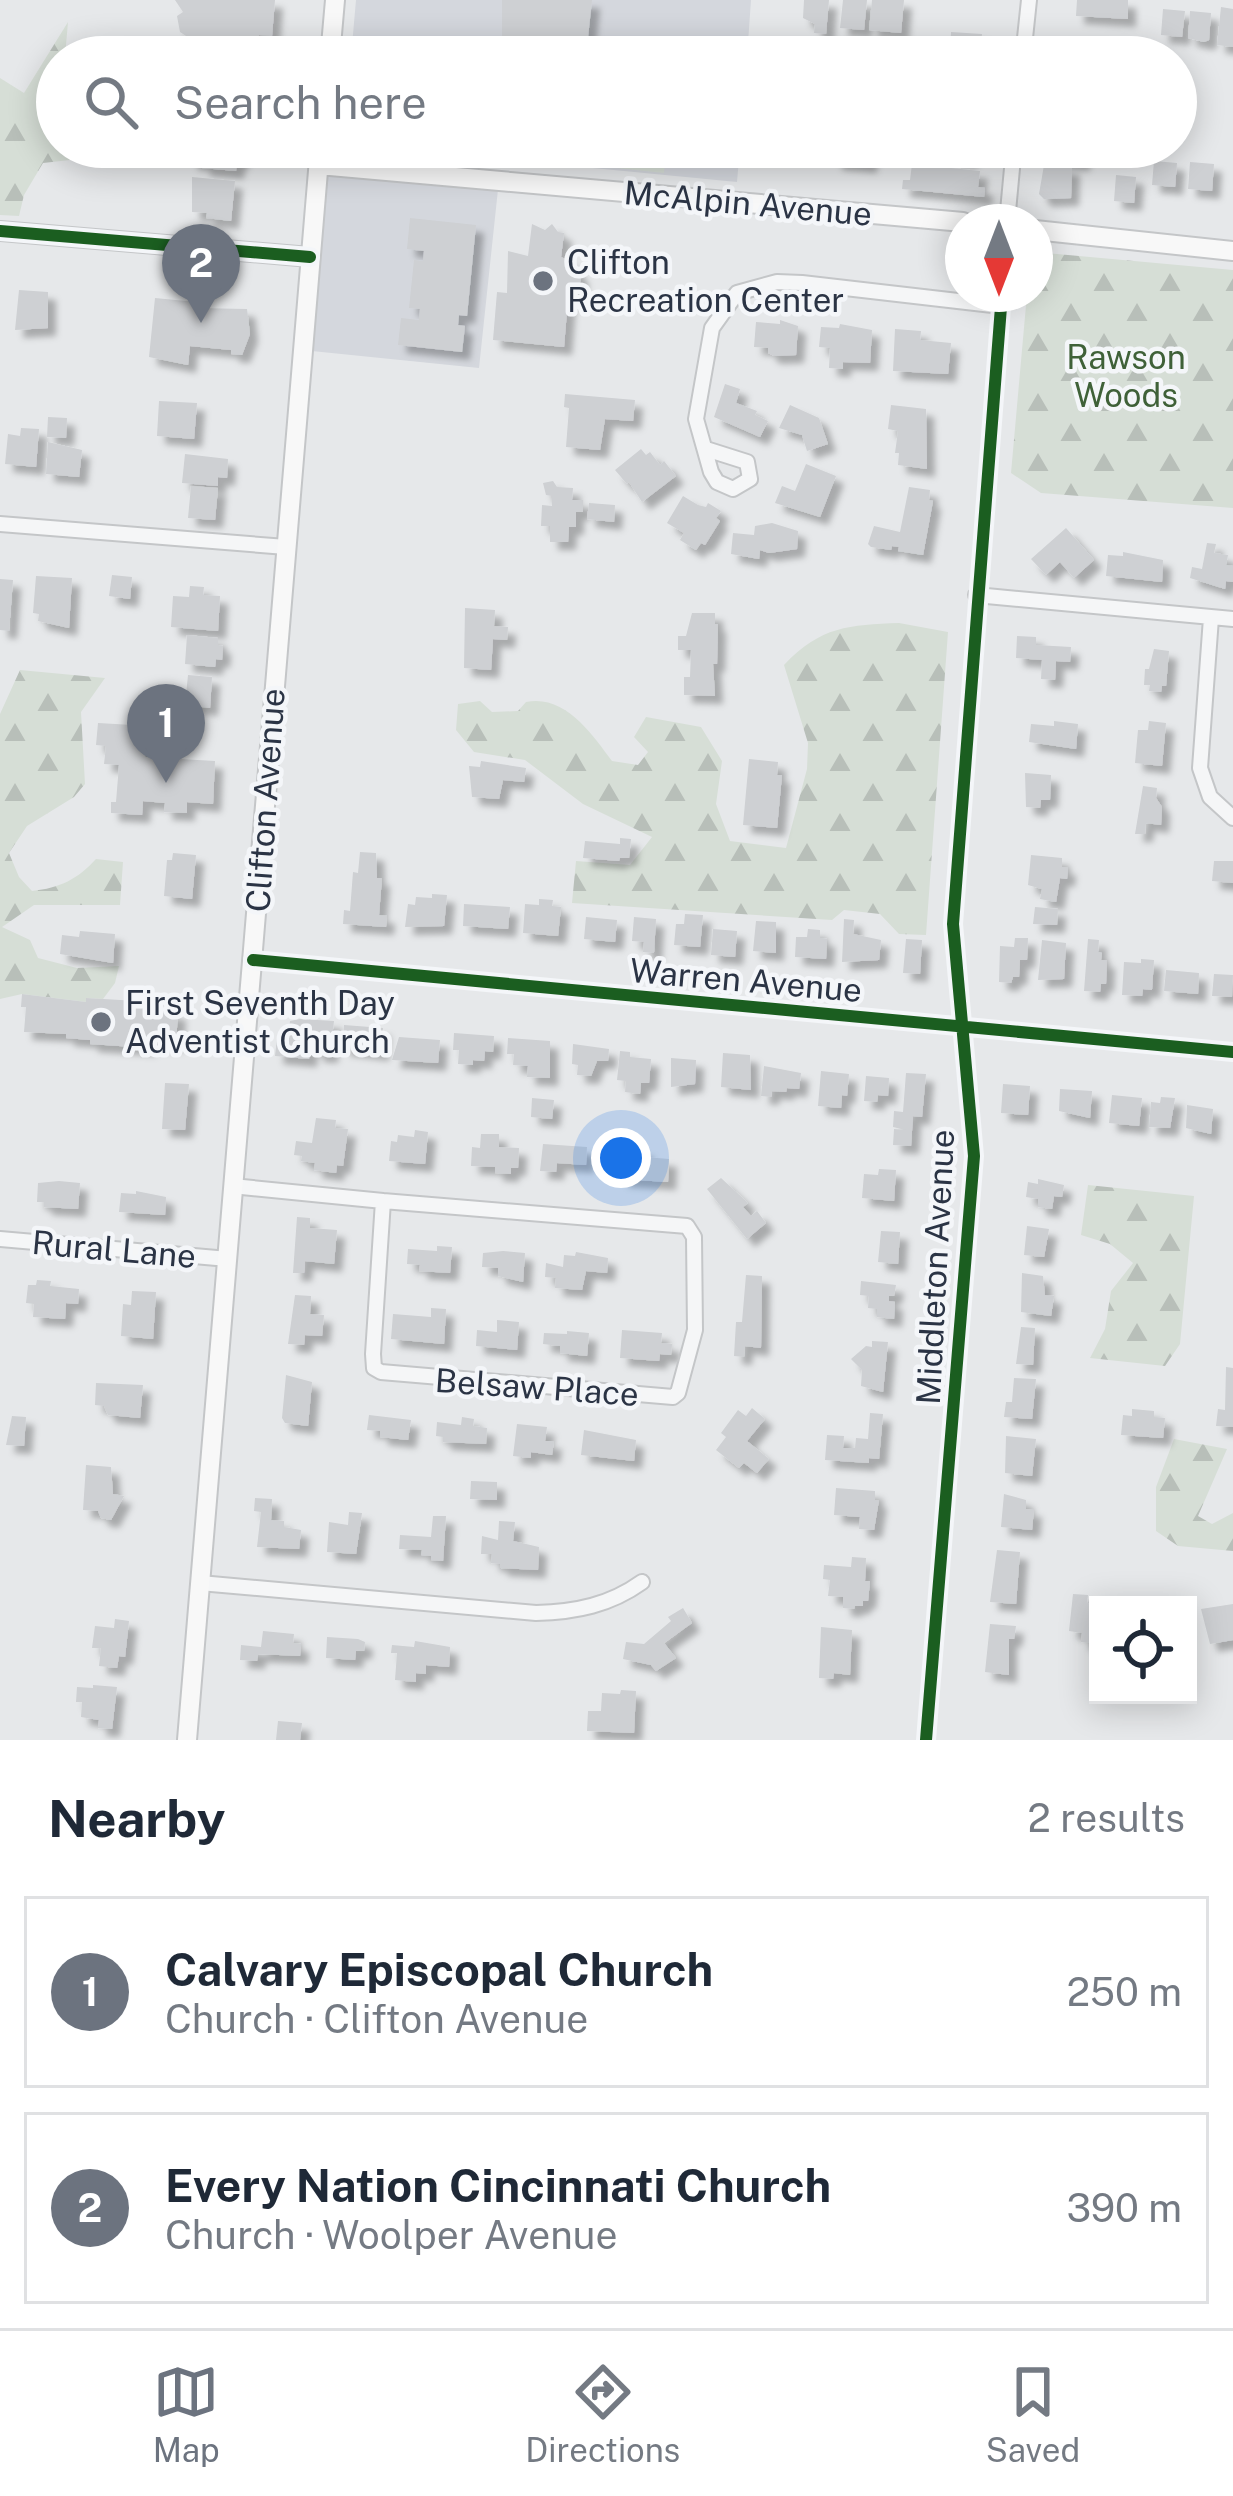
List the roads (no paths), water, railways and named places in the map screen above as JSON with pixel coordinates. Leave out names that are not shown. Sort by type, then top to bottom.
[{"type":"main road","points":[[332,36],[335,0]]},
{"type":"main road","name":"Clifton Avenue","points":[[187,1740],[319,168]]},
{"type":"main road","name":"McAlpin Avenue","points":[[435,168],[945,221]]},
{"type":"main road","points":[[0,231],[310,257]]},
{"type":"main road","points":[[1053,232],[1233,251]]},
{"type":"street","points":[[1025,36],[1029,0]]},
{"type":"street","points":[[1009,204],[1012,168]]},
{"type":"street","points":[[706,449],[696,419],[707,346],[722,310],[737,292],[777,282],[945,295]]},
{"type":"street","name":"Middleton Avenue","points":[[926,1740],[974,1156],[953,924],[1000,312]]},
{"type":"street","points":[[0,524],[286,548]]},
{"type":"street","points":[[976,595],[1233,619]]},
{"type":"street","points":[[1211,618],[1200,768],[1210,797],[1233,818]]},
{"type":"street","name":"Warren Avenue","points":[[253,960],[1233,1052]]},
{"type":"street","name":"Belsaw Place","points":[[232,1186],[687,1226],[694,1237],[695,1330],[678,1393],[673,1397],[374,1368],[383,1202]]},
{"type":"street","name":"Rural Lane","points":[[0,1239],[228,1259]]},
{"type":"street","points":[[200,1583],[536,1613],[603,1604],[642,1582]]},
{"type":"place","name":"Clifton Recreation Center","points":[[543,281]]},
{"type":"place","name":"Every Nation Cincinnati Church","points":[[201,323]]},
{"type":"place","name":"Calvary Episcopal Church","points":[[166,783]]},
{"type":"place","name":"First Seventh Day Adventist Church","points":[[101,1022]]},
{"type":"park label","name":"Rawson Woods","points":[[1126,376]]}]
